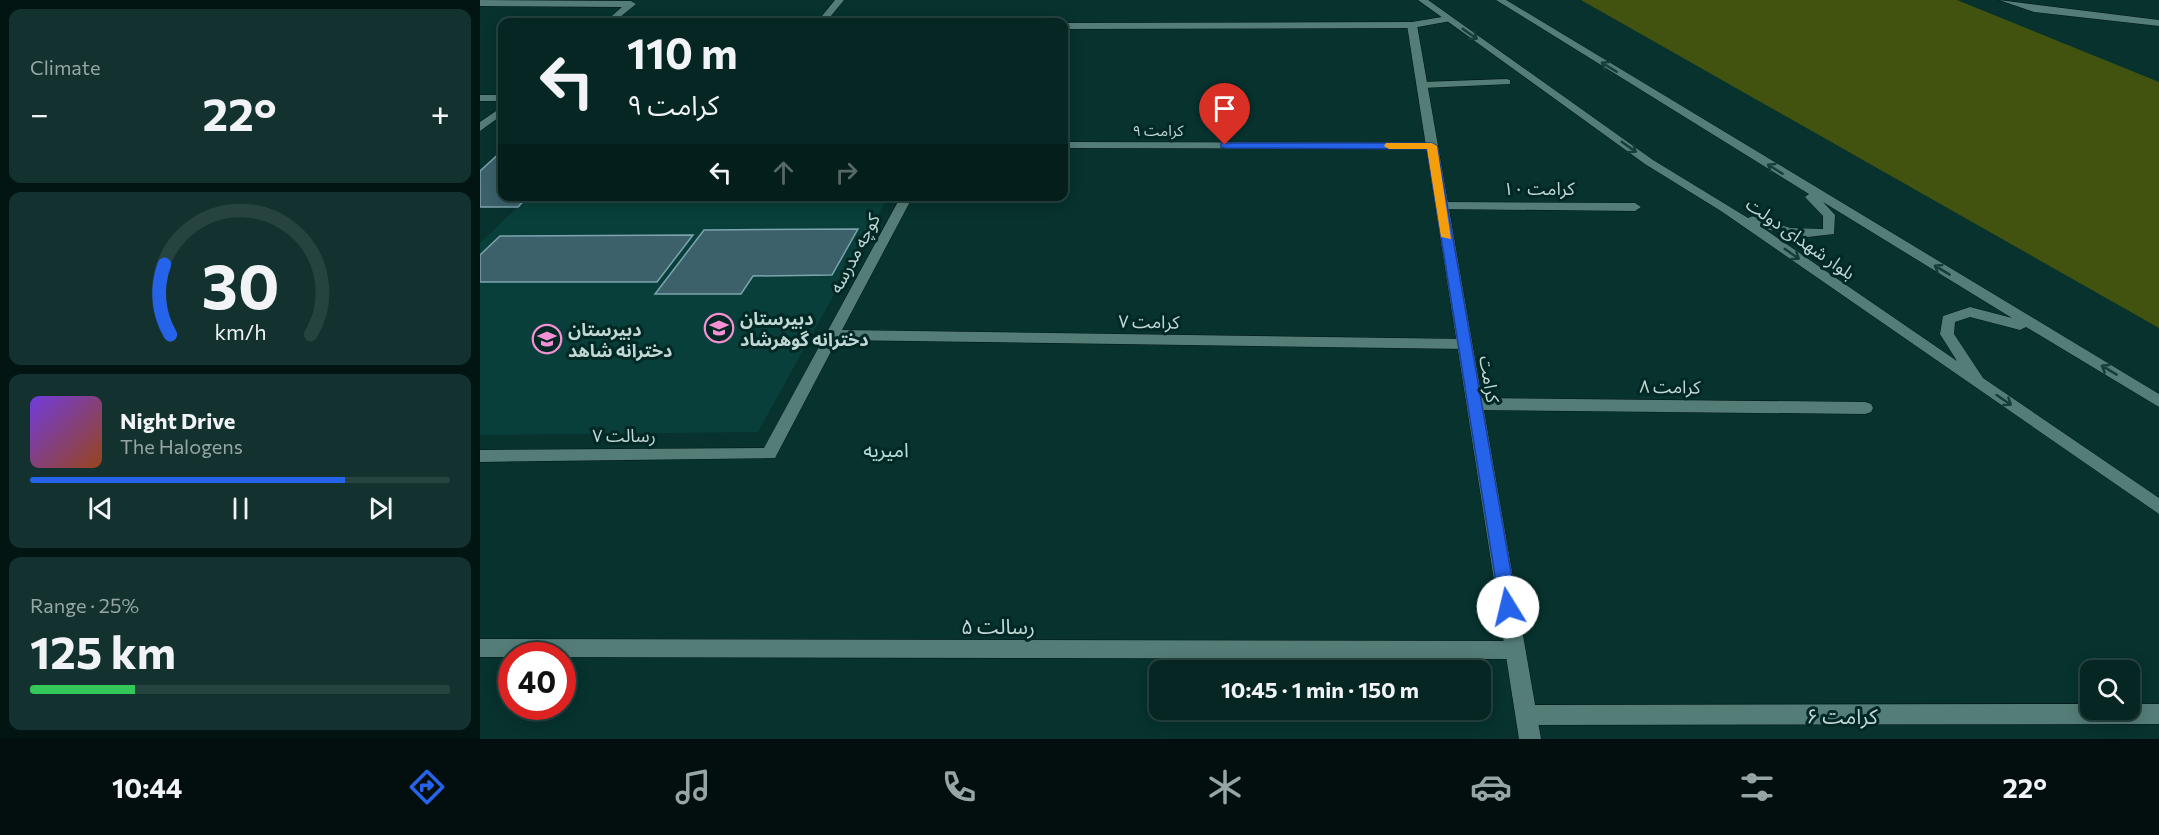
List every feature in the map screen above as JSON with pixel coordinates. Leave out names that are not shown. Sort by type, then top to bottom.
[{"type":"street","points":[[824,18],[840,0]]},
{"type":"street","name":"بلوار شهدای دولت","points":[[1422,0],[1649,162],[1725,208],[2159,507]]},
{"type":"street","points":[[1500,0],[2159,401]]},
{"type":"street","points":[[2002,0],[2034,9],[2159,23]]},
{"type":"street","points":[[480,3],[631,4],[614,18]]},
{"type":"street","points":[[1068,26],[1412,25],[1448,19]]},
{"type":"street","name":"کرامت","points":[[1412,25],[1530,739]]},
{"type":"street","points":[[1422,85],[1506,82]]},
{"type":"street","points":[[480,98],[498,98]]},
{"type":"street","points":[[480,128],[498,113]]},
{"type":"street","name":"کرامت ۹","points":[[1068,144],[1432,146]]},
{"type":"street","points":[[1725,208],[1783,232],[1810,236],[1829,231],[1828,216],[1796,182]]},
{"type":"street","name":"کوچه مدرسه","points":[[769,454],[904,201]]},
{"type":"street","name":"کرامت ۱۰","points":[[1442,206],[1635,207]]},
{"type":"street","points":[[1981,385],[1947,334],[1948,319],[1970,312],[1988,315],[2006,319],[2064,343]]},
{"type":"street","name":"کرامت ۷","points":[[833,334],[1465,344]]},
{"type":"street","name":"کرامت ۸","points":[[1475,404],[1865,408]]},
{"type":"street","name":"رسالت ۷","points":[[480,456],[769,454]]},
{"type":"street","name":"رسالت ۵","points":[[480,648],[1515,650]]},
{"type":"street","name":"کرامت ۶","points":[[1526,715],[2159,714]]},
{"type":"shaded area","points":[[524,201],[886,201],[758,432],[480,435],[480,243]]},
{"type":"green space","points":[[1581,0],[1957,0],[2159,82],[2159,328]]},
{"type":"building","points":[[498,155],[498,201],[523,201],[518,207],[480,207],[480,171]]},
{"type":"building","points":[[858,229],[832,275],[753,276],[741,294],[655,294],[704,230]]},
{"type":"building","points":[[693,235],[657,282],[480,282],[480,255],[500,236]]},
{"type":"slow traffic","points":[[1389,146],[1432,146],[1447,237]]},
{"type":"place","name":"دبیرستان دخترانه گوهرشاد","points":[[719,328]]},
{"type":"place","name":"دبیرستان دخترانه شاهد","points":[[547,339]]},
{"type":"district","name":"امیریه","points":[[886,449]]},
{"type":"route","points":[[1225,145],[1432,146],[1508,607]]}]
